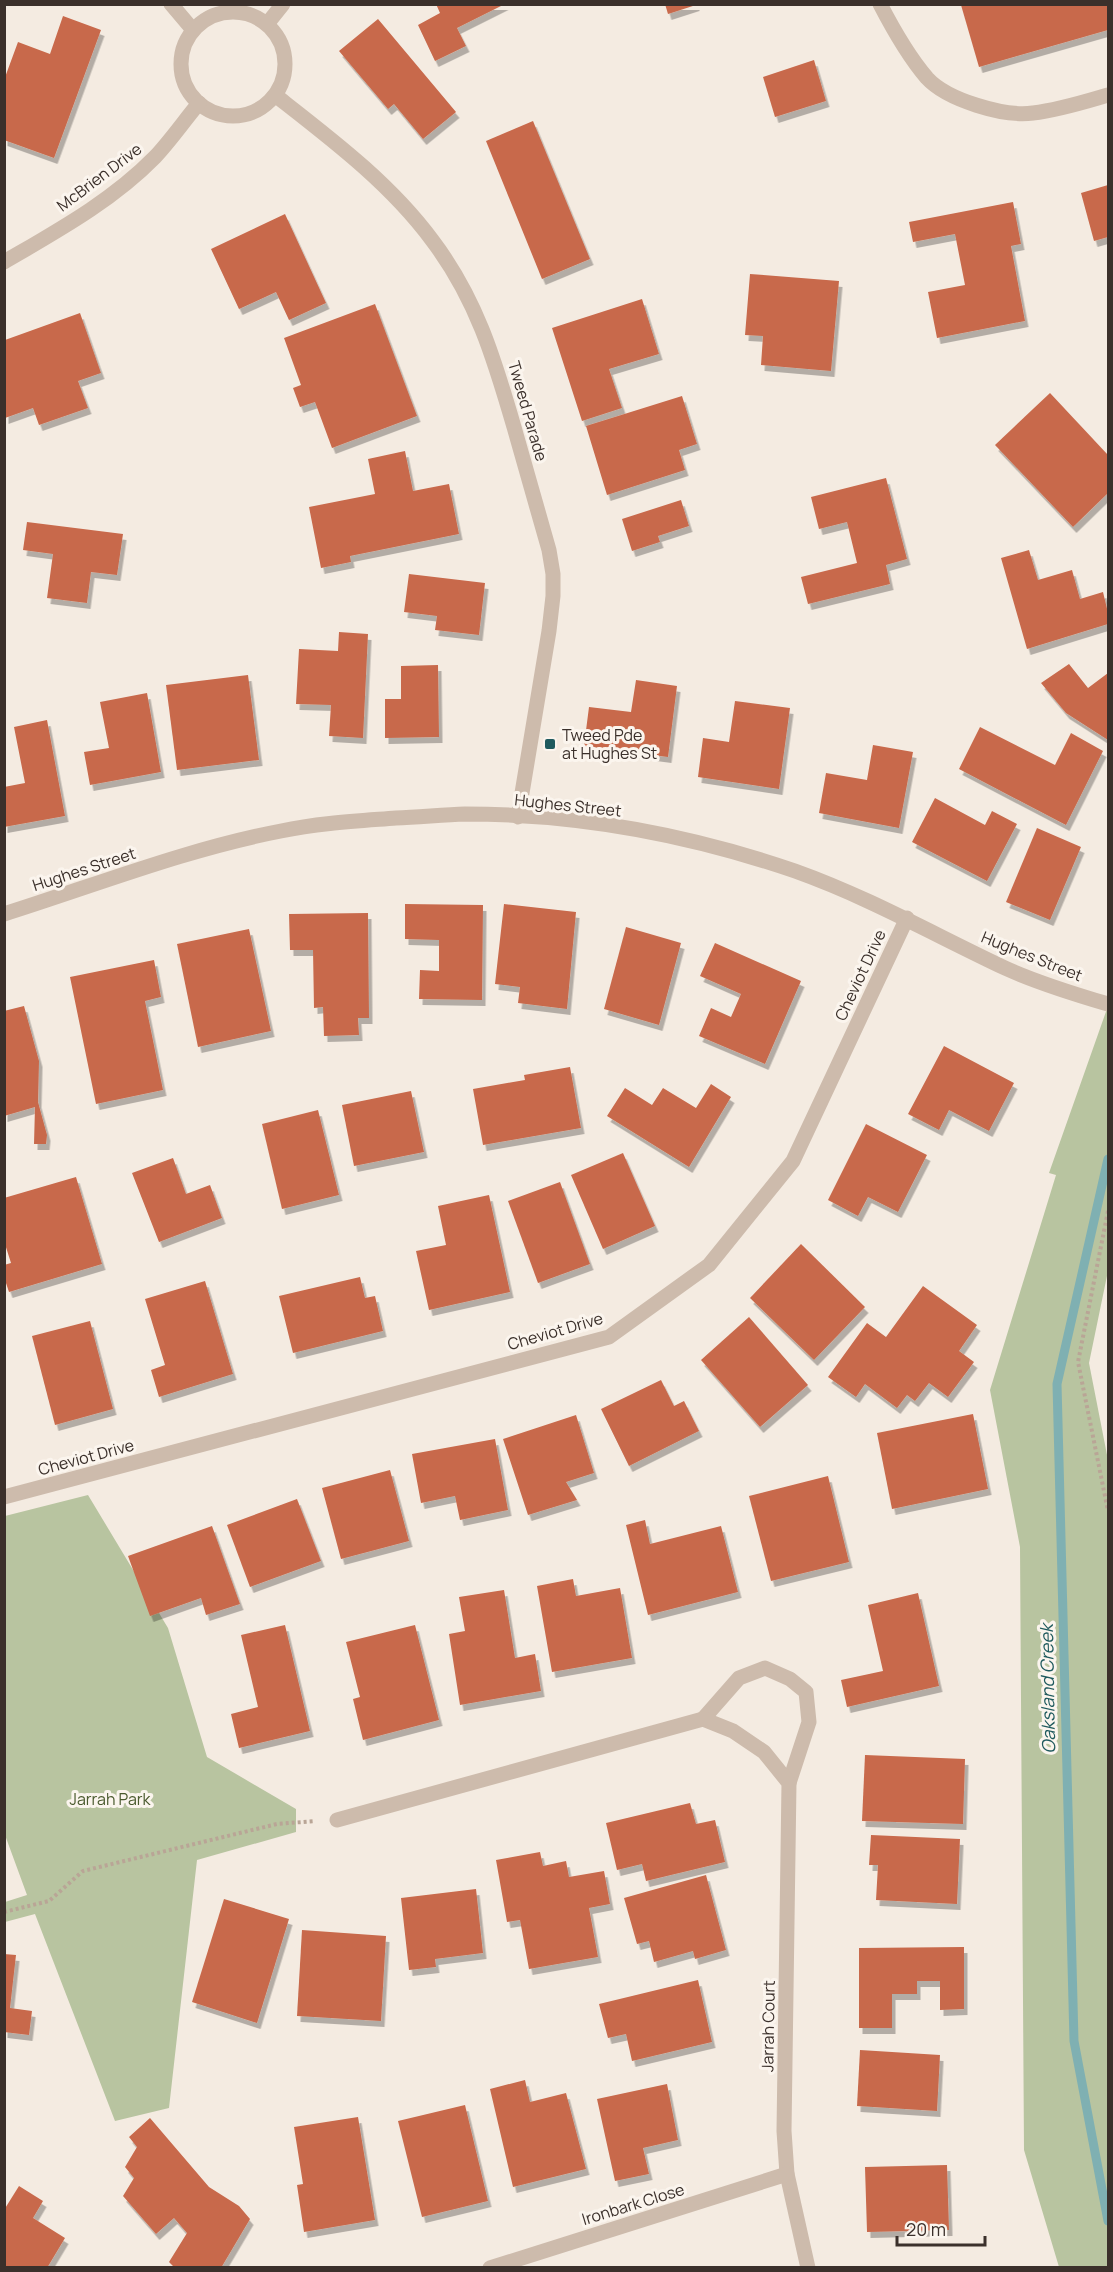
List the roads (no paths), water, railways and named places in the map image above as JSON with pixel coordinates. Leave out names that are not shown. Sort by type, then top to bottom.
[{"type":"street","points":[[171,4],[193,30]]},
{"type":"street","points":[[267,24],[283,4]]},
{"type":"street","points":[[880,4],[898,39],[929,80],[963,101],[995,112],[1030,114],[1067,107],[1108,95]]},
{"type":"street","points":[[235,11],[258,17],[267,24],[279,39],[285,58],[283,78],[275,95],[259,109],[238,116],[217,114],[199,103],[185,85],[181,62],[182,50],[193,30],[212,16],[235,11]]},
{"type":"street","name":"Tweed Parade","points":[[275,95],[327,136],[392,193],[432,240],[476,311],[494,358],[549,550],[553,574],[549,631],[518,817]]},
{"type":"street","name":"McBrien Drive","points":[[4,262],[92,209],[138,173],[156,156],[199,103]]},
{"type":"street","name":"Hughes Street","points":[[4,914],[217,845],[283,830],[349,821],[428,816],[465,814],[518,817],[592,824],[686,838],[794,871],[907,918],[1007,969],[1108,1004]]},
{"type":"street","name":"Cheviot Drive","points":[[4,1497],[609,1337],[709,1265],[794,1161],[907,918]]},
{"type":"street","name":"Jarrah Court","points":[[704,1719],[739,1678],[765,1668],[790,1679],[806,1692],[809,1722],[789,1783],[784,2131],[786,2174],[808,2268]]},
{"type":"street","points":[[337,1820],[704,1719],[733,1731],[764,1752],[789,1783]]},
{"type":"street","name":"Ironbark Close","points":[[490,2268],[786,2174]]},
{"type":"waterway","name":"Oaksland Creek","points":[[1108,1159],[1057,1384],[1074,2041],[1108,2221]]},
{"type":"place","name":"Tweed Pde at Hughes St","points":[[550,744]]},
{"type":"park label","name":"Jarrah Park","points":[[110,1799]]}]
